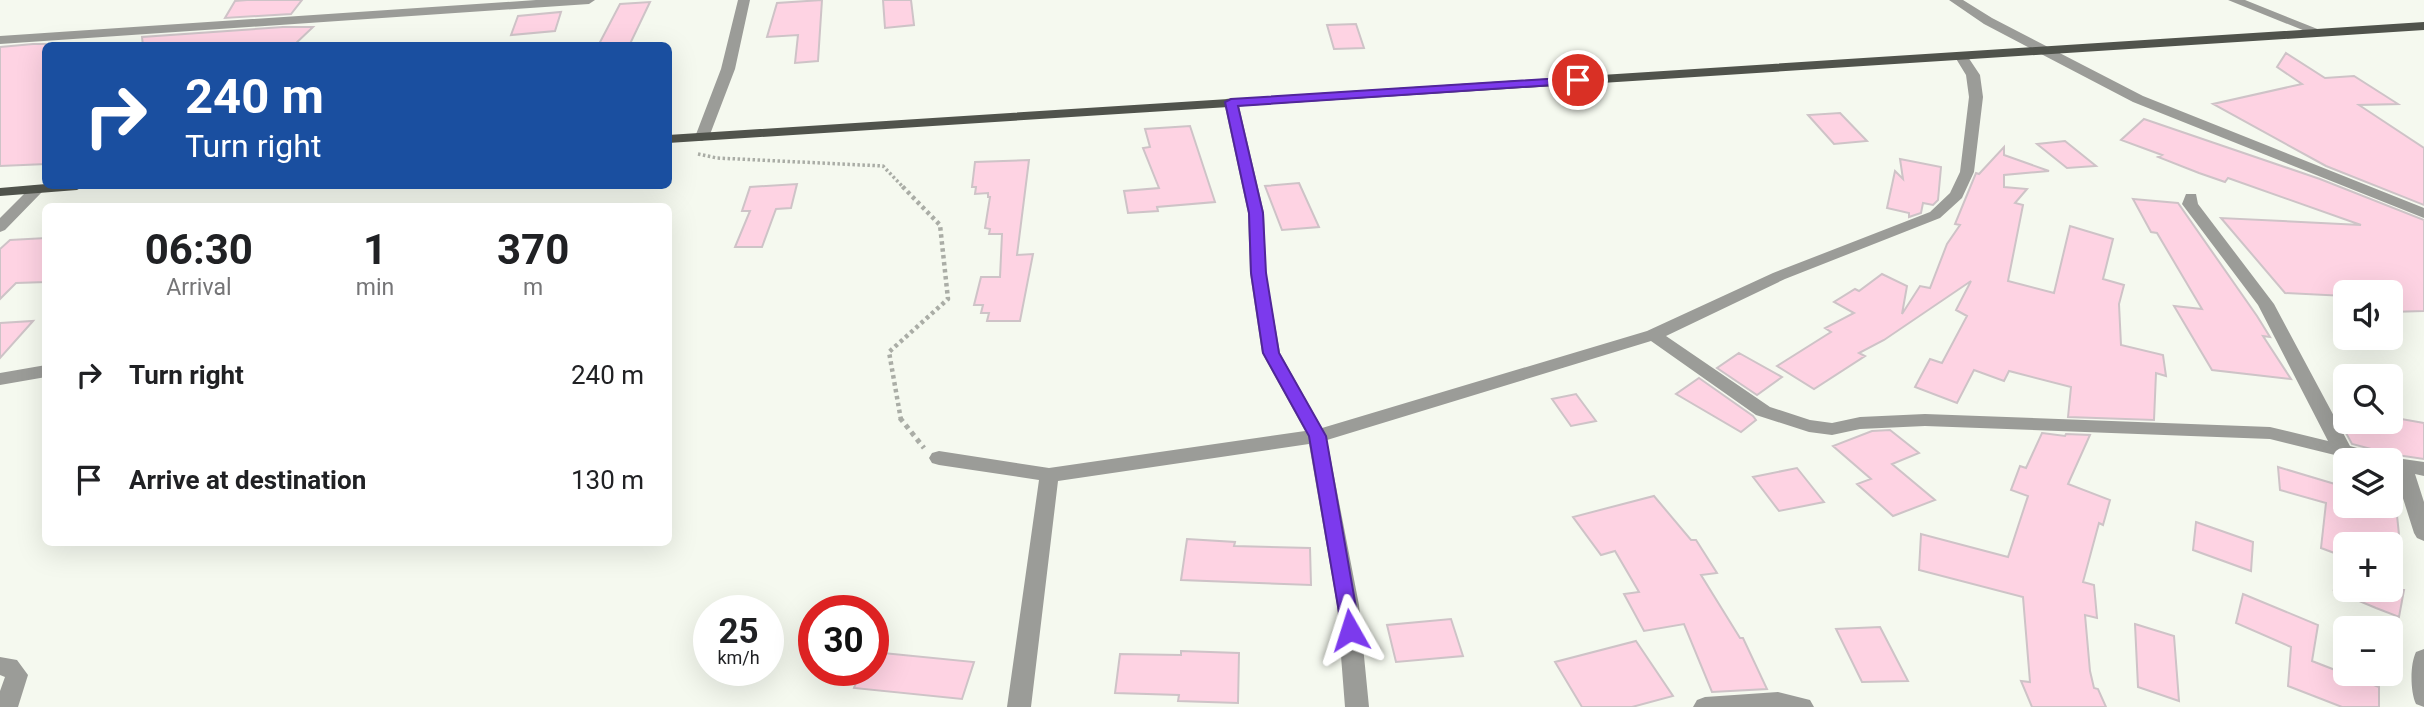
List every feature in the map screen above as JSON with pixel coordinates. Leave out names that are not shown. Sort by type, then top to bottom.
[{"type":"main road","points":[[672,139],[2424,26]]},
{"type":"main road","points":[[0,191],[42,189]]},
{"type":"street","points":[[0,40],[543,1],[589,0]]},
{"type":"street","points":[[702,137],[727,69],[744,0]]},
{"type":"street","points":[[1955,0],[1988,21],[2138,99],[2424,213]]},
{"type":"street","points":[[2234,0],[2319,32]]},
{"type":"street","points":[[939,458],[1049,475],[1317,436],[1653,335],[1779,276],[1935,215],[1942,209],[1957,195],[1967,172],[1972,142],[1975,86],[1973,75],[1961,57]]},
{"type":"street","points":[[1231,102],[1256,213],[1258,273],[1271,353],[1317,436],[1348,605],[1357,707]]},
{"type":"street","points":[[0,227],[37,189]]},
{"type":"street","points":[[2192,197],[2190,204],[2266,304],[2341,448]]},
{"type":"street","points":[[1653,335],[1763,411],[1810,426],[1832,429],[1860,423],[1925,420],[2270,433],[2333,449]]},
{"type":"street","points":[[0,379],[42,372]]},
{"type":"street","points":[[2403,465],[2424,469]]},
{"type":"street","points":[[1020,707],[1049,475]]},
{"type":"street","points":[[2403,481],[2424,533]]},
{"type":"street","points":[[2424,658],[2424,696]]},
{"type":"street","points":[[0,666],[9,666],[17,675],[6,707]]},
{"type":"street","points":[[1705,707],[1778,702],[1802,707]]},
{"type":"path","points":[[695,154],[717,158],[883,166],[940,225],[948,299],[889,352],[901,421],[929,453],[939,458]]},
{"type":"building","points":[[302,0],[291,14],[225,18],[235,1]]},
{"type":"building","points":[[822,0],[818,61],[795,63],[798,35],[767,37],[777,3]]},
{"type":"building","points":[[883,0],[911,0],[914,25],[885,28]]},
{"type":"building","points":[[650,2],[631,42],[600,42],[620,4]]},
{"type":"building","points":[[561,12],[555,31],[511,35],[518,16]]},
{"type":"building","points":[[1356,24],[1364,48],[1334,49],[1327,25]]},
{"type":"building","points":[[313,27],[297,42],[143,42],[142,37]]},
{"type":"building","points":[[42,44],[42,164],[0,166],[0,47]]},
{"type":"building","points":[[2286,53],[2325,78],[2354,76],[2398,104],[2359,105],[2424,148],[2424,205],[2326,166],[2213,104],[2302,84],[2277,67]]},
{"type":"building","points":[[1840,113],[1867,141],[1834,144],[1808,115]]},
{"type":"building","points":[[2144,119],[2320,179],[2424,220],[2424,311],[2403,312],[2403,280],[2333,280],[2333,295],[2285,293],[2221,218],[2361,225],[2228,178],[2225,182],[2199,173],[2158,157],[2162,155],[2121,140]]},
{"type":"building","points":[[1190,126],[1215,202],[1157,207],[1158,211],[1128,213],[1124,191],[1159,188],[1143,148],[1150,147],[1145,129]]},
{"type":"building","points":[[2065,141],[2096,166],[2067,168],[2037,144]]},
{"type":"building","points":[[2004,147],[2004,155],[2049,171],[2004,175],[2004,187],[2027,189],[2015,203],[2023,205],[2008,281],[2054,293],[2070,226],[2113,239],[2103,279],[2124,285],[2119,304],[2121,345],[2163,355],[2166,376],[2156,373],[2154,420],[2068,417],[2071,387],[2009,371],[2004,381],[1974,370],[1957,403],[1915,387],[1930,359],[1942,363],[1967,316],[1956,310],[1971,281],[1884,340],[1859,353],[1865,356],[1814,389],[1777,366],[1831,332],[1825,328],[1854,313],[1834,302],[1855,289],[1859,291],[1882,274],[1907,286],[1902,314],[1920,286],[1930,288],[1947,244],[1960,225],[1955,224],[1976,173],[1979,174]]},
{"type":"building","points":[[1900,159],[1941,167],[1938,200],[1933,205],[1923,203],[1921,213],[1909,217],[1909,213],[1887,208],[1895,171],[1903,179]]},
{"type":"building","points":[[1029,160],[1017,255],[1033,254],[1020,321],[987,321],[989,313],[981,313],[983,305],[974,305],[981,277],[1000,277],[1002,234],[989,234],[990,229],[985,228],[990,197],[988,193],[975,194],[976,187],[972,187],[975,162]]},
{"type":"building","points":[[1299,183],[1319,227],[1282,230],[1265,186]]},
{"type":"building","points":[[797,184],[791,208],[776,209],[762,247],[735,247],[750,211],[742,211],[750,187]]},
{"type":"building","points":[[2133,199],[2178,203],[2257,316],[2270,337],[2263,336],[2291,379],[2212,370],[2174,306],[2202,309],[2157,233],[2151,232]]},
{"type":"building","points":[[42,238],[42,282],[16,283],[0,299],[0,249],[10,240]]},
{"type":"building","points":[[33,321],[0,358],[0,323]]},
{"type":"building","points":[[1739,353],[1782,377],[1757,395],[1717,368]]},
{"type":"building","points":[[1699,378],[1756,420],[1741,432],[1676,394]]},
{"type":"building","points":[[1576,394],[1596,421],[1571,426],[1552,399]]},
{"type":"building","points":[[2403,419],[2424,423],[2424,459],[2403,456],[2403,448],[2367,448],[2352,444],[2347,434],[2403,434]]},
{"type":"building","points":[[1890,430],[1919,453],[1892,464],[1935,500],[1893,516],[1857,484],[1871,479],[1833,446],[1872,431]]},
{"type":"building","points":[[2042,433],[2090,435],[2068,484],[2110,500],[2103,525],[2099,523],[2083,582],[2094,585],[2097,618],[2085,615],[2090,671],[2094,688],[2098,689],[2106,707],[2032,707],[2021,681],[2030,682],[2023,597],[1919,570],[1921,534],[2008,557],[2028,496],[2011,490],[2020,466],[2026,468]]},
{"type":"building","points":[[2278,467],[2333,483],[2333,518],[2397,518],[2399,532],[2333,532],[2333,552],[2321,548],[2326,503],[2280,490]]},
{"type":"building","points":[[1797,468],[1824,502],[1779,511],[1753,477]]},
{"type":"building","points":[[1654,496],[1691,540],[1696,540],[1717,573],[1701,575],[1740,638],[1743,638],[1767,689],[1712,692],[1684,624],[1644,631],[1624,594],[1639,592],[1615,551],[1601,555],[1573,517]]},
{"type":"building","points":[[2196,522],[2253,542],[2251,571],[2193,550]]},
{"type":"building","points":[[1187,539],[1235,542],[1234,546],[1310,548],[1311,585],[1181,580]]},
{"type":"building","points":[[2243,594],[2318,625],[2312,661],[2333,669],[2333,686],[2379,687],[2379,707],[2342,707],[2288,686],[2291,647],[2236,623]]},
{"type":"building","points":[[2362,602],[2402,602],[2399,616]]},
{"type":"building","points":[[1451,619],[1463,656],[1396,662],[1387,625]]},
{"type":"building","points":[[2135,624],[2174,636],[2179,701],[2138,687]]},
{"type":"building","points":[[1880,627],[1908,681],[1862,682],[1836,629]]},
{"type":"building","points":[[1636,641],[1673,696],[1632,707],[1582,707],[1555,662]]},
{"type":"building","points":[[1181,651],[1239,653],[1238,703],[1178,701],[1179,695],[1115,693],[1120,654],[1181,655]]},
{"type":"building","points":[[889,654],[974,662],[962,699],[854,688],[889,686]]},
{"type":"route","points":[[1350,630],[1348,605],[1317,436],[1271,353],[1258,273],[1256,213],[1231,102],[1578,80]]}]
